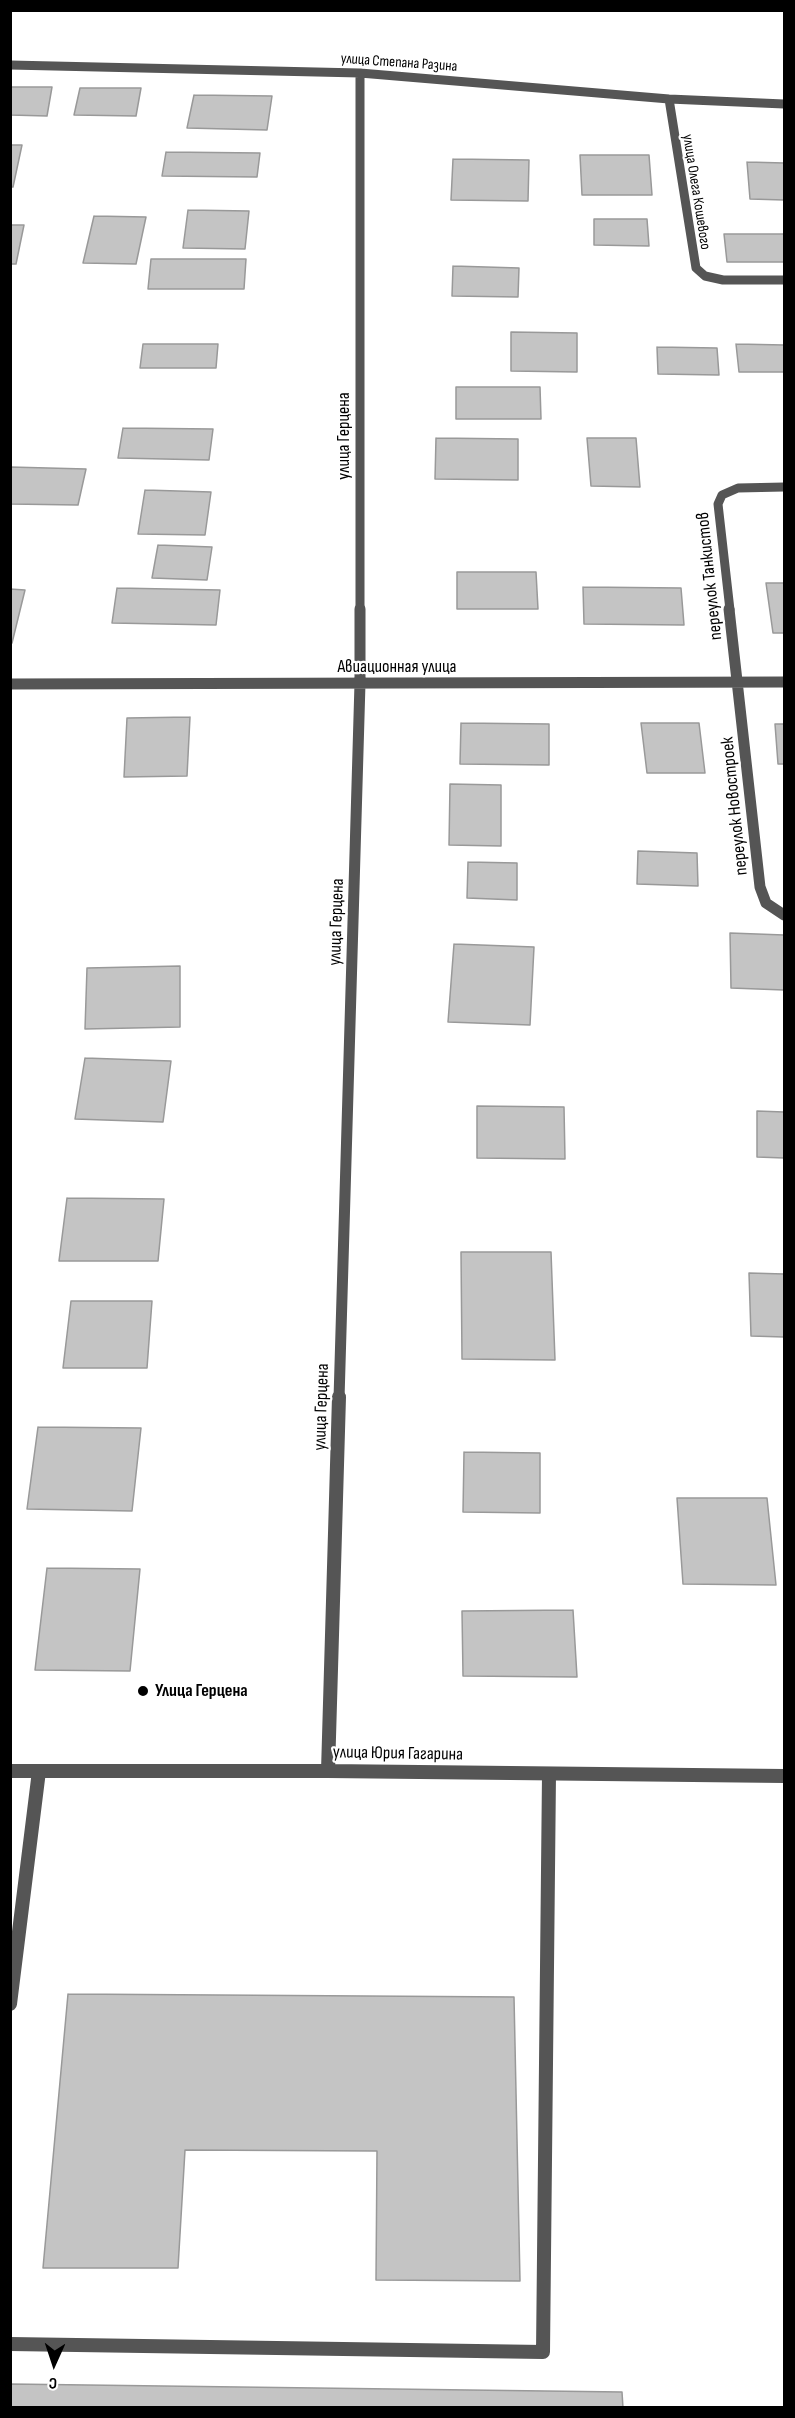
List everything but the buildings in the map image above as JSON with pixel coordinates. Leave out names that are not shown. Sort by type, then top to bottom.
[{"type":"street","name":"улица Степана Разина","points":[[10,65],[360,73],[669,99],[784,104]]},
{"type":"street","name":"улица Герцена","points":[[328,1770],[360,683],[360,73]]},
{"type":"street","name":"улица Олега Кошевого","points":[[669,99],[696,268],[705,276],[723,280],[784,280]]},
{"type":"street","name":"переулок Танкистов","points":[[739,682],[718,504],[722,495],[738,488],[784,487]]},
{"type":"street","name":"переулок Новостроек","points":[[739,682],[760,887],[766,903],[784,915]]},
{"type":"street","name":"Авиационная улица","points":[[10,684],[784,682]]},
{"type":"street","name":"улица Юрия Гагарина","points":[[10,1771],[328,1770],[784,1776]]},
{"type":"street","points":[[10,2004],[13,1956],[39,1771]]},
{"type":"street","points":[[10,2344],[543,2352],[549,1774]]},
{"type":"place","name":"Улица Герцена","points":[[143,1691]]}]
